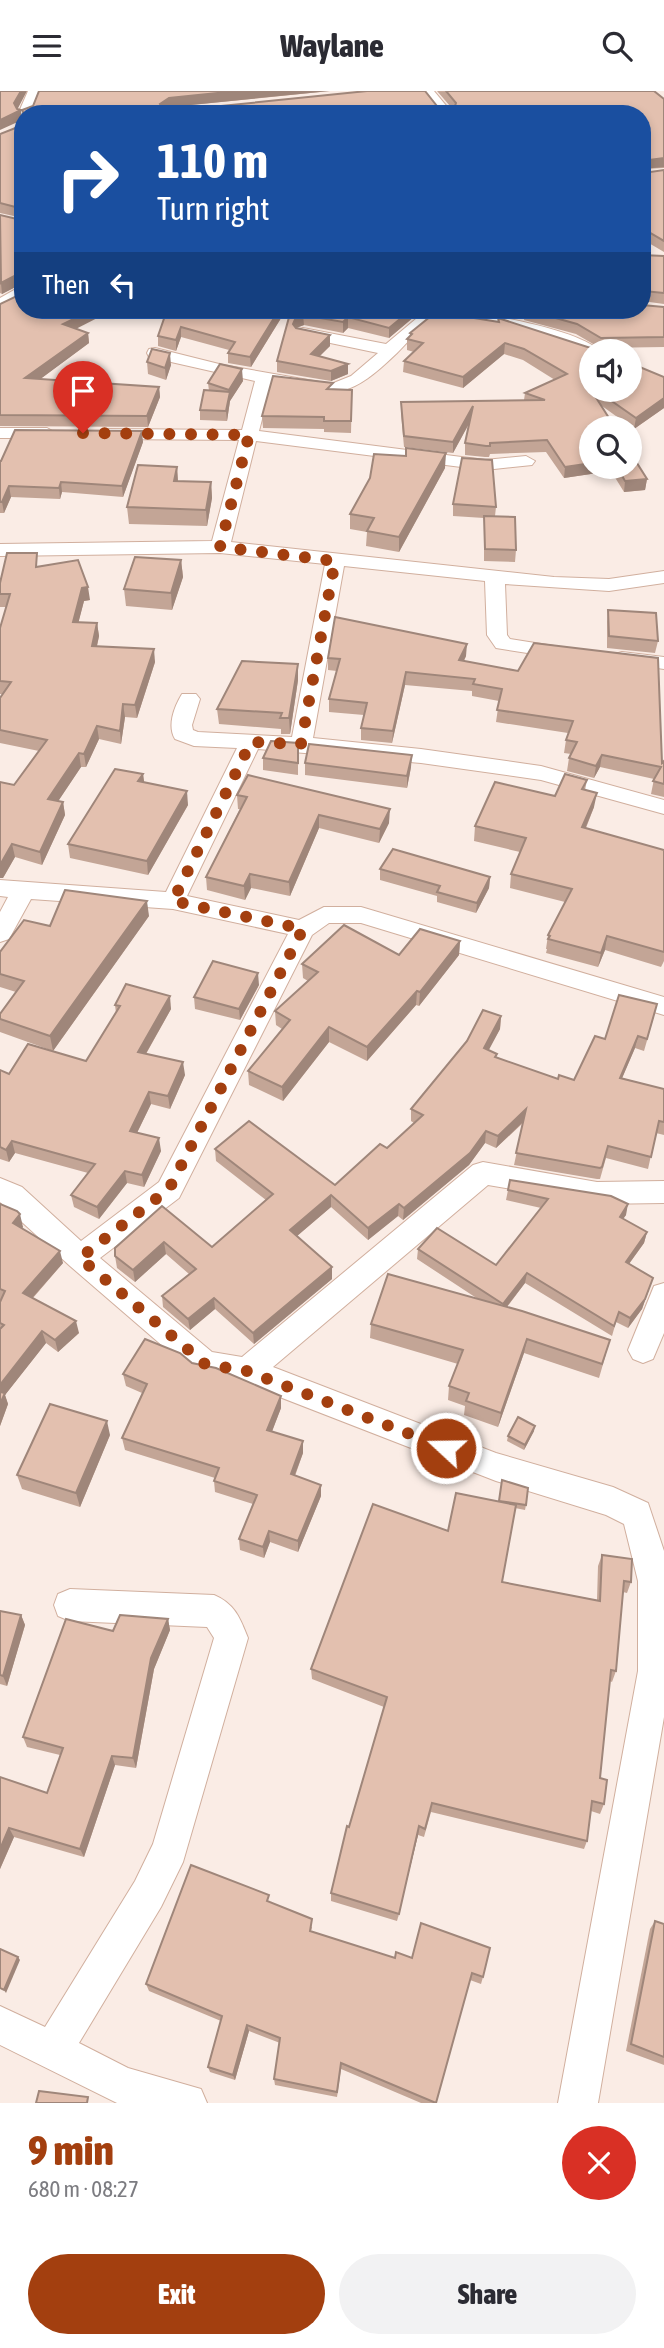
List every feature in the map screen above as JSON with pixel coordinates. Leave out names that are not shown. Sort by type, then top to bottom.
[{"type":"street","points":[[427,91],[439,105]]},
{"type":"street","points":[[155,353],[264,378],[331,389],[344,387],[365,377],[423,321],[432,319]]},
{"type":"street","points":[[463,319],[534,329],[579,347]]},
{"type":"street","points":[[303,333],[390,350]]},
{"type":"street","points":[[220,547],[264,378]]},
{"type":"street","points":[[0,433],[249,435],[485,465],[526,461]]},
{"type":"street","points":[[0,550],[220,547],[495,579],[609,585],[664,577]]},
{"type":"street","points":[[301,744],[335,561]]},
{"type":"street","points":[[495,579],[497,635],[503,644],[664,663]]},
{"type":"street","points":[[189,699],[181,725],[183,734],[194,739],[301,744],[421,756],[541,773],[664,807]]},
{"type":"street","points":[[173,901],[251,742]]},
{"type":"street","points":[[0,933],[12,890],[173,901],[303,929]]},
{"type":"street","points":[[80,1258],[169,1189],[303,929],[324,915],[361,915],[664,1006]]},
{"type":"street","points":[[247,1371],[483,1173],[597,1193],[664,1192]]},
{"type":"street","points":[[0,1189],[12,1195],[80,1258],[205,1364],[247,1371],[496,1467],[613,1502],[637,1514],[654,1581],[655,1671],[578,2103]]},
{"type":"street","points":[[643,1350],[664,1296]]},
{"type":"street","points":[[52,2051],[148,1894],[170,1849],[231,1638],[224,1620],[214,1611],[69,1605]]},
{"type":"street","points":[[0,2025],[123,2085],[187,2103]]},
{"type":"building","points":[[0,91],[21,91],[14,103],[14,113],[0,120]]},
{"type":"building","points":[[39,91],[237,91],[169,98],[161,105],[33,105]]},
{"type":"building","points":[[367,91],[425,91],[436,105],[230,105]]},
{"type":"building","points":[[446,91],[654,91],[664,99],[664,158],[651,160],[651,105],[455,105]]},
{"type":"building","points":[[14,129],[14,207],[0,203],[0,134]]},
{"type":"building","points":[[664,170],[664,241],[651,233],[651,172]]},
{"type":"building","points":[[0,215],[14,218],[14,276],[1,283]]},
{"type":"building","points":[[651,255],[664,256],[664,293],[651,292]]},
{"type":"building","points":[[14,297],[14,319],[73,319],[63,324],[88,333],[25,378],[159,387],[147,416],[0,415],[0,304]]},
{"type":"building","points":[[651,306],[664,307],[664,337],[601,338],[577,324],[559,319],[651,319]]},
{"type":"building","points":[[164,319],[273,319],[250,357],[228,353],[235,342],[181,327],[176,340],[158,336]]},
{"type":"building","points":[[289,319],[295,319],[293,324],[296,328],[330,335],[311,354],[348,364],[331,371],[277,361]]},
{"type":"building","points":[[355,319],[400,319],[389,328]]},
{"type":"building","points":[[427,319],[480,319],[499,322],[498,319],[501,319],[579,344],[579,402],[599,402],[608,416],[579,416],[579,465],[565,467],[547,440],[490,443],[490,446],[465,443],[473,406],[453,442],[404,436],[401,402],[545,400],[525,393],[567,374],[524,349],[505,343],[463,377],[404,361],[423,343],[407,339],[412,334],[410,333]]},
{"type":"building","points":[[152,349],[170,353],[165,368],[147,362]]},
{"type":"building","points":[[220,364],[242,369],[229,390],[208,383]]},
{"type":"building","points":[[642,368],[664,377],[664,398],[639,416],[633,416],[613,402],[642,402]]},
{"type":"building","points":[[273,376],[333,383],[327,389],[352,390],[351,421],[324,421],[324,417],[262,416]]},
{"type":"building","points":[[204,390],[230,392],[226,411],[200,410]]},
{"type":"building","points":[[15,430],[142,431],[122,486],[61,482],[59,488],[9,486],[0,502],[0,461]]},
{"type":"building","points":[[406,448],[446,453],[399,537],[367,531],[374,518],[350,514],[370,478],[374,454],[406,456]]},
{"type":"building","points":[[462,458],[492,460],[496,507],[453,504]]},
{"type":"building","points":[[138,465],[177,467],[174,481],[211,482],[206,510],[127,507]]},
{"type":"building","points":[[642,471],[647,479],[625,481],[624,479],[642,479]]},
{"type":"building","points":[[484,516],[515,517],[516,550],[485,549]]},
{"type":"building","points":[[7,553],[37,553],[36,567],[78,560],[88,587],[82,588],[73,622],[97,623],[92,646],[154,649],[135,705],[123,704],[120,731],[97,726],[84,754],[79,753],[48,799],[63,802],[40,852],[12,844],[0,865],[0,782],[14,785],[47,740],[0,730],[0,698],[11,682],[0,681],[0,628],[10,594],[0,594],[0,583]]},
{"type":"building","points":[[135,557],[181,560],[171,593],[124,589]]},
{"type":"building","points":[[608,610],[656,613],[658,641],[609,636]]},
{"type":"building","points":[[335,617],[467,644],[459,660],[518,671],[534,643],[658,658],[664,784],[653,781],[661,767],[602,755],[596,766],[569,758],[577,742],[566,740],[573,721],[497,710],[502,689],[473,684],[475,679],[406,672],[393,731],[361,728],[367,703],[329,699],[340,659],[328,658]]},
{"type":"building","points":[[242,661],[298,664],[289,718],[280,718],[282,713],[217,709]]},
{"type":"building","points":[[271,741],[298,743],[298,763],[263,758]]},
{"type":"building","points":[[309,744],[412,755],[407,776],[305,763]]},
{"type":"building","points":[[115,769],[143,774],[138,781],[187,791],[147,861],[68,844]]},
{"type":"building","points":[[565,774],[587,780],[582,789],[597,793],[582,827],[664,850],[664,952],[607,936],[601,953],[548,939],[572,889],[511,874],[526,838],[475,826],[495,782],[555,796]]},
{"type":"building","points":[[248,775],[390,809],[380,829],[319,815],[289,882],[250,874],[244,886],[206,877],[247,797],[237,795]]},
{"type":"building","points":[[393,849],[490,877],[477,903],[437,892],[440,886],[380,869]]},
{"type":"building","points":[[65,890],[147,901],[50,1036],[0,1019],[0,1014],[24,981],[0,974],[0,952],[24,920],[50,926]]},
{"type":"building","points":[[344,925],[399,955],[420,929],[460,941],[420,992],[417,991],[367,1047],[329,1027],[282,1087],[248,1071],[290,1020],[275,1011],[318,972],[302,964]]},
{"type":"building","points":[[213,961],[258,973],[239,1009],[194,997]]},
{"type":"building","points":[[126,984],[170,996],[138,1052],[183,1062],[168,1096],[149,1092],[130,1131],[159,1138],[142,1175],[125,1171],[97,1207],[71,1195],[95,1164],[12,1141],[6,1150],[0,1147],[0,1070],[9,1074],[28,1044],[86,1061],[120,1006],[115,1005]]},
{"type":"building","points":[[619,995],[657,1004],[647,1039],[638,1036],[620,1078],[664,1089],[664,1122],[659,1121],[651,1157],[608,1146],[600,1168],[516,1153],[526,1109],[498,1136],[486,1131],[470,1153],[404,1208],[399,1204],[368,1228],[331,1195],[290,1230],[332,1267],[253,1333],[214,1298],[188,1319],[162,1296],[196,1269],[164,1242],[133,1270],[115,1256],[115,1248],[162,1206],[212,1247],[273,1194],[215,1149],[249,1121],[335,1185],[380,1144],[387,1148],[423,1115],[411,1109],[467,1041],[483,1010],[501,1016],[484,1048],[497,1054],[495,1057],[558,1079],[559,1075],[574,1080],[595,1036],[605,1039]]},
{"type":"building","points":[[510,1180],[611,1196],[628,1204],[620,1217],[647,1232],[626,1262],[653,1278],[645,1299],[630,1318],[619,1312],[614,1326],[527,1273],[503,1304],[418,1249],[437,1228],[496,1265],[548,1199],[508,1190]]},
{"type":"building","points":[[0,1204],[20,1214],[13,1223],[60,1251],[23,1293],[76,1321],[55,1340],[42,1331],[0,1385],[0,1329],[4,1325],[0,1323],[0,1302],[5,1291],[0,1289]]},
{"type":"building","points":[[388,1274],[522,1311],[610,1340],[602,1364],[527,1339],[501,1413],[466,1401],[469,1393],[449,1386],[463,1350],[371,1324]]},
{"type":"building","points":[[145,1339],[180,1353],[192,1363],[216,1368],[281,1396],[267,1430],[303,1441],[291,1474],[321,1485],[298,1541],[269,1531],[263,1547],[239,1539],[257,1495],[214,1481],[219,1468],[122,1438],[147,1384],[123,1374]]},
{"type":"building","points":[[50,1404],[107,1421],[76,1493],[17,1475]]},
{"type":"building","points":[[518,1417],[535,1426],[525,1445],[508,1436]]},
{"type":"building","points":[[502,1480],[528,1488],[526,1505],[499,1501]]},
{"type":"building","points":[[456,1493],[516,1505],[502,1582],[600,1601],[602,1555],[632,1559],[631,1582],[624,1581],[616,1671],[611,1670],[600,1778],[607,1780],[604,1804],[592,1801],[587,1841],[432,1803],[425,1829],[419,1826],[399,1914],[331,1893],[347,1826],[349,1827],[387,1697],[311,1669],[373,1504],[448,1531]]},
{"type":"building","points":[[0,1611],[21,1615],[3,1676],[0,1675]]},
{"type":"building","points":[[120,1615],[168,1619],[151,1658],[133,1758],[112,1756],[80,1849],[9,1828],[0,1849],[0,1777],[47,1793],[63,1748],[23,1737],[66,1619],[113,1631]]},
{"type":"building","points":[[191,1865],[269,1895],[267,1901],[312,1919],[310,1931],[395,1958],[396,1952],[412,1958],[421,1923],[490,1948],[483,1977],[472,1973],[436,2103],[341,2063],[337,2092],[274,2079],[280,2038],[247,2025],[233,2075],[208,2067],[222,2016],[146,1984]]},
{"type":"building","points":[[655,1921],[664,1924],[664,2057],[631,2044]]},
{"type":"building","points":[[0,1949],[18,1957],[4,1990],[0,1988]]},
{"type":"building","points":[[39,2091],[88,2097],[87,2103],[36,2103]]},
{"type":"route","points":[[83,433],[249,435],[220,547],[335,561],[301,744],[251,742],[173,901],[303,929],[169,1189],[80,1258],[205,1364],[247,1371],[446,1448]]}]
